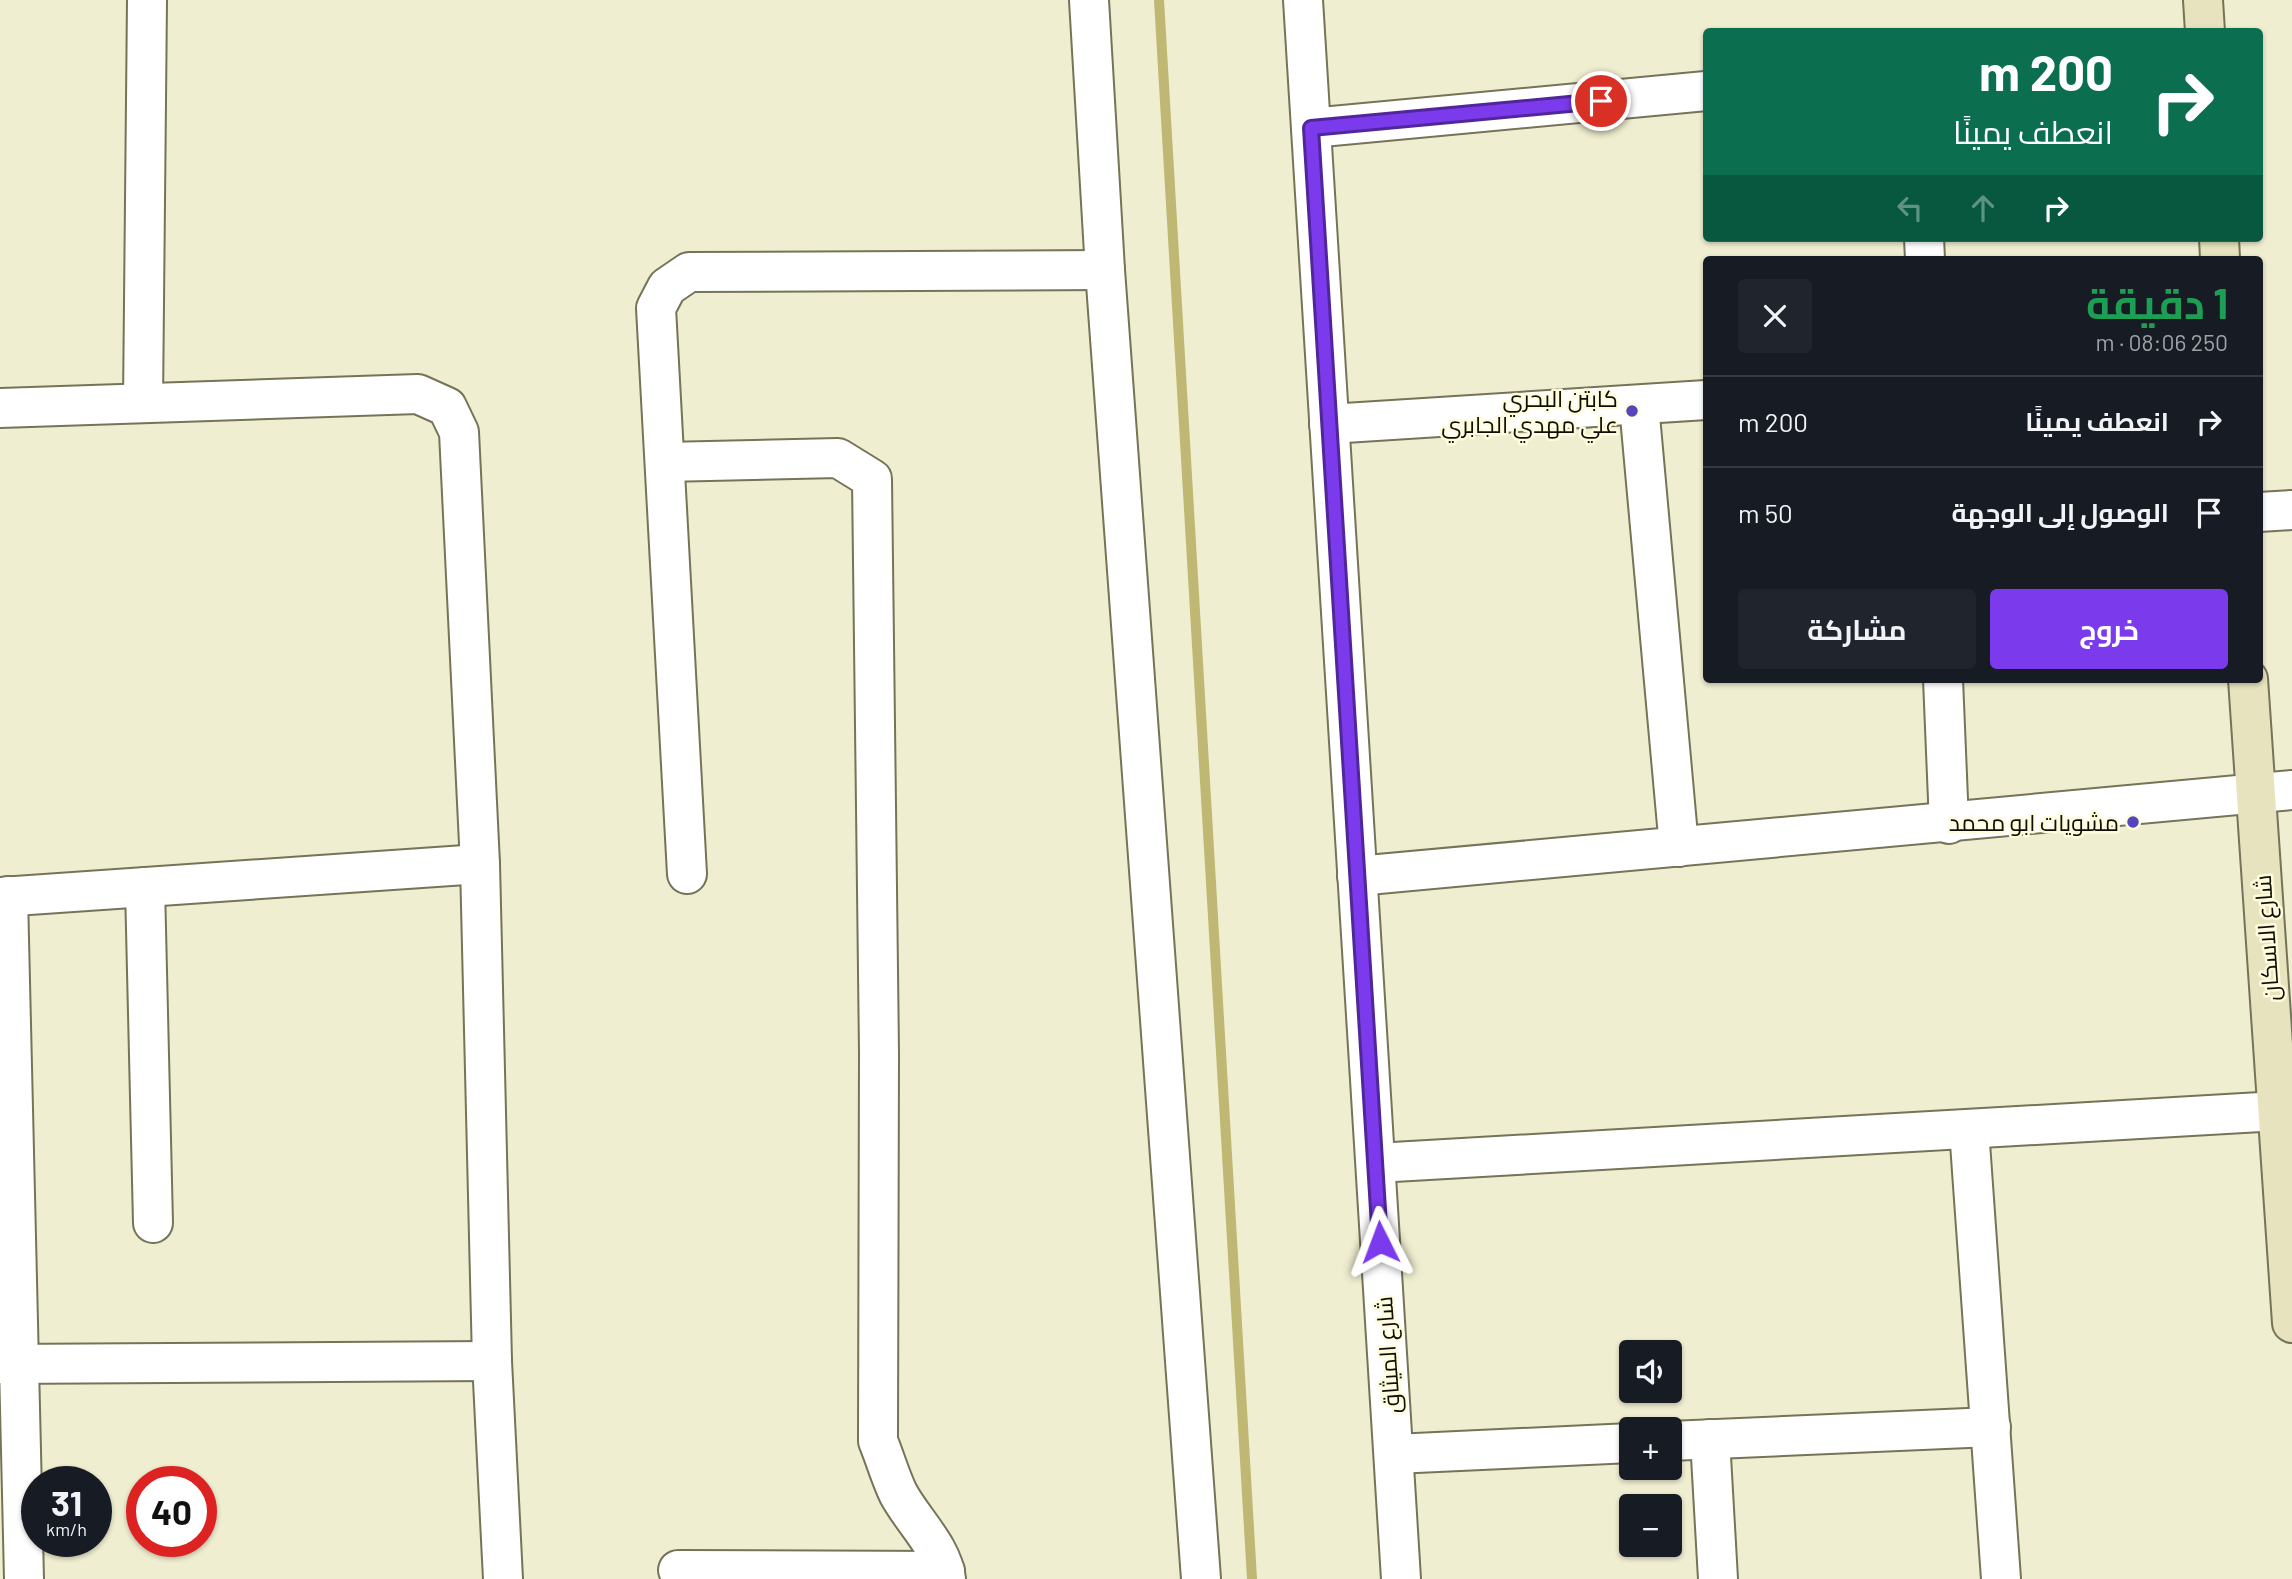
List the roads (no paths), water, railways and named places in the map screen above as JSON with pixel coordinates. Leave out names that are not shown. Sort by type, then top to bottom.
[{"type":"main road","points":[[2203,0],[2205,28]]},
{"type":"main road","name":"شارع الاسكان","points":[[2249,683],[2274,791],[2283,1059],[2278,1111],[2292,1323]]},
{"type":"street","points":[[143,403],[147,0]]},
{"type":"street","points":[[1089,0],[1105,270],[1201,1579]]},
{"type":"street","name":"شارع الميثاق","points":[[1303,0],[1401,1579]]},
{"type":"street","points":[[1311,128],[1703,91]]},
{"type":"street","points":[[687,874],[656,308],[667,287],[689,272],[1105,270]]},
{"type":"street","points":[[0,408],[418,394],[447,407],[459,432],[480,864],[492,1361],[503,1579]]},
{"type":"street","points":[[1329,424],[1703,400]]},
{"type":"street","points":[[1639,405],[1679,847]]},
{"type":"street","points":[[665,462],[838,458],[872,479],[879,1053],[878,1441],[899,1493],[946,1575]]},
{"type":"street","points":[[2263,512],[2292,510]]},
{"type":"street","points":[[1943,683],[1949,824]]},
{"type":"street","points":[[1357,876],[1949,824],[2274,791]]},
{"type":"street","points":[[24,1579],[10,1364],[4,897],[480,864]]},
{"type":"street","points":[[145,887],[153,1223]]},
{"type":"street","points":[[1376,1163],[2278,1111]]},
{"type":"street","points":[[1969,1129],[2001,1579]]},
{"type":"street","points":[[10,1364],[492,1361]]},
{"type":"street","points":[[1682,1440],[1991,1427]]},
{"type":"street","points":[[1710,1439],[1718,1579]]},
{"type":"street","points":[[1394,1454],[1619,1444]]},
{"type":"street","points":[[678,1570],[946,1575]]},
{"type":"waterway","points":[[1159,0],[1252,1579]]},
{"type":"place","name":"كابتن البحري علي مهدي الجابري","points":[[1632,411]]},
{"type":"place","name":"مشويات ابو محمد","points":[[2133,822]]}]
